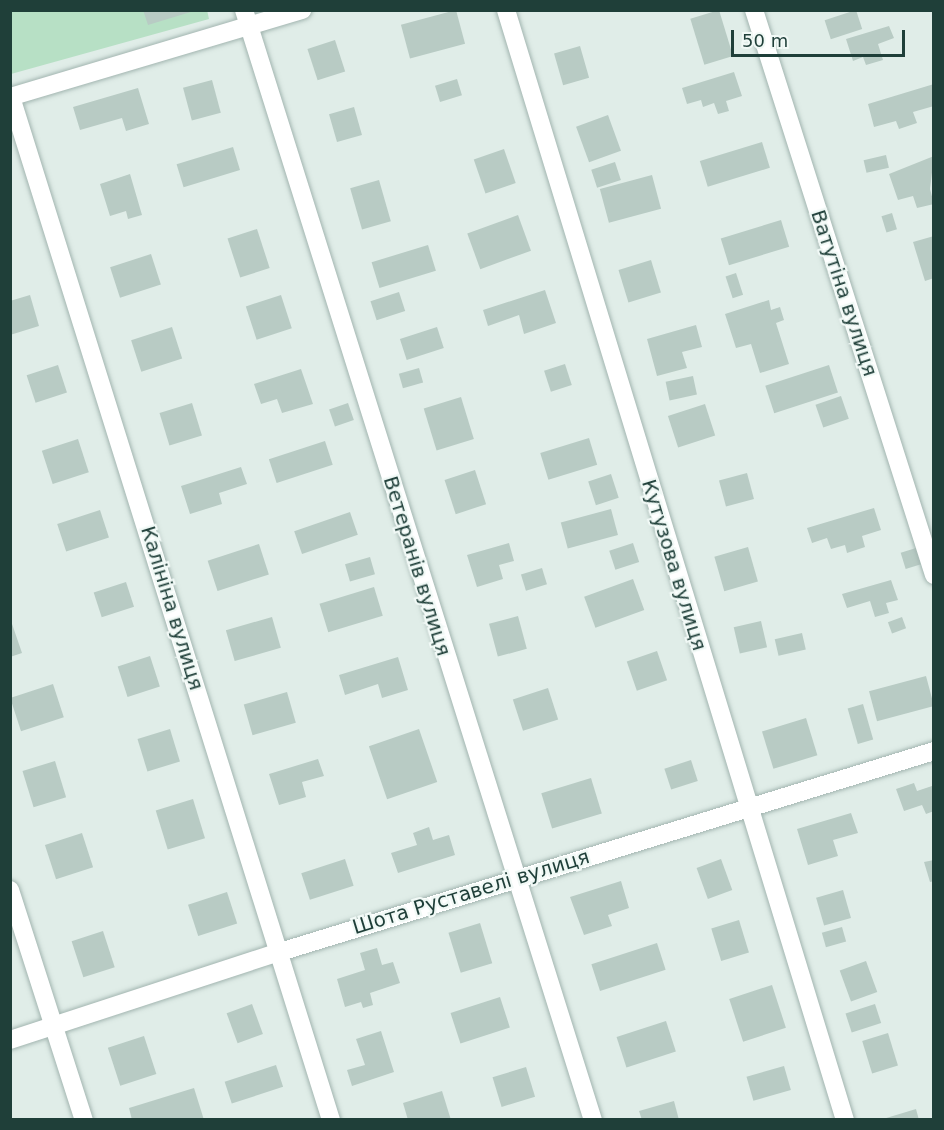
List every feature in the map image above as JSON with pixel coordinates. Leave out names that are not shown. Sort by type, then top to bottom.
[{"type":"street","points":[[11,97],[247,18],[302,10]]},
{"type":"street","name":"Кутузова вулиця","points":[[506,10],[747,806],[845,1119]]},
{"type":"street","name":"Ватутіна вулиця","points":[[754,10],[933,575]]},
{"type":"street","name":"Ветеранів вулиця","points":[[247,18],[514,879],[593,1119]]},
{"type":"street","name":"Калініна вулиця","points":[[11,97],[331,1119]]},
{"type":"street","name":"Шота Руставелі вулиця","points":[[10,1040],[280,952],[747,806],[933,751]]},
{"type":"street","points":[[10,890],[84,1119]]},
{"type":"green space","points":[[207,10],[209,19],[11,74],[11,11]]},
{"type":"building","points":[[143,10],[194,10],[194,11],[148,25]]},
{"type":"building","points":[[456,10],[465,44],[410,59],[401,25]]},
{"type":"building","points":[[719,10],[733,56],[704,65],[690,19]]},
{"type":"building","points":[[856,10],[862,29],[831,39],[825,20]]},
{"type":"building","points":[[889,26],[894,38],[878,44],[883,60],[866,65],[863,57],[853,61],[846,39]]},
{"type":"building","points":[[335,40],[345,71],[318,80],[307,49]]},
{"type":"building","points":[[580,46],[589,78],[563,85],[554,53]]},
{"type":"building","points":[[734,72],[742,96],[726,101],[729,111],[718,114],[714,103],[703,107],[701,100],[687,104],[682,88]]},
{"type":"building","points":[[457,79],[462,95],[440,102],[435,86]]},
{"type":"building","points":[[212,80],[221,113],[192,121],[183,88]]},
{"type":"building","points":[[934,84],[934,106],[913,112],[917,123],[899,129],[896,121],[874,127],[868,104]]},
{"type":"building","points":[[138,88],[149,124],[126,131],[122,118],[80,130],[73,107]]},
{"type":"building","points":[[354,107],[362,135],[337,142],[329,114]]},
{"type":"building","points":[[608,115],[621,151],[589,162],[576,127]]},
{"type":"building","points":[[762,142],[770,168],[708,187],[700,161]]},
{"type":"building","points":[[233,147],[240,170],[184,187],[177,164]]},
{"type":"building","points":[[504,149],[516,183],[485,193],[474,159]]},
{"type":"building","points":[[886,155],[889,168],[867,173],[864,160]]},
{"type":"building","points":[[934,156],[930,189],[934,204],[917,208],[913,196],[898,200],[889,174]]},
{"type":"building","points":[[615,162],[621,180],[597,188],[591,170]]},
{"type":"building","points":[[130,174],[142,215],[128,219],[126,211],[110,216],[100,184]]},
{"type":"building","points":[[652,175],[661,209],[609,223],[600,189]]},
{"type":"building","points":[[379,180],[391,221],[362,230],[350,188]]},
{"type":"building","points":[[892,213],[897,229],[886,232],[881,216]]},
{"type":"building","points":[[518,215],[531,251],[480,269],[467,233]]},
{"type":"building","points":[[781,220],[789,247],[729,265],[721,238]]},
{"type":"building","points":[[257,229],[270,268],[240,278],[228,239]]},
{"type":"building","points":[[934,236],[934,278],[925,281],[913,242]]},
{"type":"building","points":[[428,245],[436,271],[379,288],[372,262]]},
{"type":"building","points":[[151,254],[161,284],[120,298],[110,267]]},
{"type":"building","points":[[651,260],[661,293],[628,302],[618,270]]},
{"type":"building","points":[[736,273],[743,295],[733,298],[726,276]]},
{"type":"building","points":[[545,290],[556,323],[524,334],[519,315],[488,326],[483,310]]},
{"type":"building","points":[[399,292],[405,311],[377,320],[370,301]]},
{"type":"building","points":[[30,295],[39,326],[10,335],[10,301]]},
{"type":"building","points":[[281,295],[292,328],[257,340],[246,306]]},
{"type":"building","points":[[769,300],[771,310],[780,307],[784,320],[776,323],[789,364],[760,373],[751,344],[736,348],[725,314]]},
{"type":"building","points":[[696,325],[702,347],[682,352],[687,368],[657,376],[647,339]]},
{"type":"building","points":[[172,327],[182,358],[141,372],[131,340]]},
{"type":"building","points":[[437,327],[444,348],[407,360],[400,339]]},
{"type":"building","points":[[565,364],[572,385],[551,392],[544,371]]},
{"type":"building","points":[[58,365],[67,393],[36,403],[27,375]]},
{"type":"building","points":[[829,365],[838,393],[774,413],[765,386]]},
{"type":"building","points":[[419,368],[423,382],[403,388],[399,374]]},
{"type":"building","points":[[301,369],[313,404],[282,413],[277,399],[261,404],[254,384]]},
{"type":"building","points":[[693,376],[697,395],[670,400],[666,382]]},
{"type":"building","points":[[841,396],[849,419],[823,427],[815,405]]},
{"type":"building","points":[[461,397],[474,439],[437,450],[424,408]]},
{"type":"building","points":[[192,403],[202,436],[169,445],[159,413]]},
{"type":"building","points":[[348,403],[354,420],[335,427],[329,410]]},
{"type":"building","points":[[705,404],[715,435],[678,447],[668,416]]},
{"type":"building","points":[[589,438],[597,465],[548,480],[540,453]]},
{"type":"building","points":[[78,439],[89,472],[53,484],[42,451]]},
{"type":"building","points":[[325,441],[333,465],[277,483],[269,459]]},
{"type":"building","points":[[241,467],[247,484],[219,493],[222,504],[190,514],[181,486]]},
{"type":"building","points":[[475,470],[486,504],[456,514],[445,480]]},
{"type":"building","points":[[747,473],[754,499],[726,507],[719,481]]},
{"type":"building","points":[[611,474],[619,498],[596,505],[588,481]]},
{"type":"building","points":[[874,508],[881,530],[862,536],[865,547],[847,553],[845,545],[831,549],[827,538],[812,543],[807,528]]},
{"type":"building","points":[[611,509],[618,535],[568,549],[561,522]]},
{"type":"building","points":[[100,510],[109,538],[66,551],[57,524]]},
{"type":"building","points":[[350,512],[358,535],[302,554],[294,531]]},
{"type":"building","points":[[509,543],[514,561],[499,565],[503,579],[477,587],[467,555]]},
{"type":"building","points":[[633,543],[639,562],[615,570],[609,551]]},
{"type":"building","points":[[259,544],[269,574],[218,591],[208,561]]},
{"type":"building","points":[[748,547],[758,582],[724,591],[714,557]]},
{"type":"building","points":[[916,548],[921,564],[906,569],[901,553]]},
{"type":"building","points":[[370,557],[375,574],[350,581],[345,564]]},
{"type":"building","points":[[542,568],[547,584],[526,591],[521,574]]},
{"type":"building","points":[[633,579],[644,610],[595,628],[584,597]]},
{"type":"building","points":[[891,580],[898,600],[886,603],[889,613],[875,617],[870,601],[847,608],[842,594]]},
{"type":"building","points":[[126,582],[134,607],[102,617],[94,593]]},
{"type":"building","points":[[374,587],[383,616],[328,632],[319,604]]},
{"type":"building","points":[[518,616],[527,649],[498,657],[489,624]]},
{"type":"building","points":[[272,617],[281,648],[235,661],[226,630]]},
{"type":"building","points":[[902,617],[906,628],[892,633],[888,622]]},
{"type":"building","points":[[10,618],[22,653],[10,657]]},
{"type":"building","points":[[761,621],[767,647],[740,654],[734,627]]},
{"type":"building","points":[[802,633],[806,650],[779,656],[775,639]]},
{"type":"building","points":[[657,651],[667,680],[637,691],[627,661]]},
{"type":"building","points":[[150,656],[160,686],[128,697],[118,667]]},
{"type":"building","points":[[398,657],[408,690],[382,698],[378,684],[345,695],[339,675]]},
{"type":"building","points":[[926,676],[934,706],[877,721],[869,691]]},
{"type":"building","points":[[53,684],[64,717],[21,731],[10,698]]},
{"type":"building","points":[[548,688],[558,719],[523,731],[513,699]]},
{"type":"building","points":[[287,692],[296,723],[253,735],[244,704]]},
{"type":"building","points":[[863,704],[873,740],[858,744],[848,708]]},
{"type":"building","points":[[806,718],[817,755],[773,769],[762,731]]},
{"type":"building","points":[[170,729],[180,762],[147,771],[137,739]]},
{"type":"building","points":[[419,729],[437,782],[387,799],[369,746]]},
{"type":"building","points":[[318,759],[324,776],[302,782],[306,797],[279,805],[269,774]]},
{"type":"building","points":[[691,760],[698,781],[671,790],[664,769]]},
{"type":"building","points":[[55,761],[66,797],[34,807],[22,771]]},
{"type":"building","points":[[591,778],[602,813],[552,829],[541,793]]},
{"type":"building","points":[[914,783],[917,791],[932,786],[934,811],[926,814],[922,805],[904,811],[896,789]]},
{"type":"building","points":[[193,799],[205,838],[168,850],[156,810]]},
{"type":"building","points":[[851,813],[858,833],[833,840],[838,856],[808,865],[797,829]]},
{"type":"building","points":[[429,827],[433,840],[449,835],[455,855],[398,873],[391,853],[417,845],[413,833]]},
{"type":"building","points":[[82,833],[93,867],[56,879],[45,845]]},
{"type":"building","points":[[345,859],[354,886],[310,900],[301,873]]},
{"type":"building","points":[[721,859],[732,890],[708,899],[697,868]]},
{"type":"building","points":[[934,860],[934,881],[930,882],[924,862]]},
{"type":"building","points":[[621,881],[629,908],[608,915],[612,926],[584,935],[570,897]]},
{"type":"building","points":[[843,890],[851,918],[824,926],[816,898]]},
{"type":"building","points":[[227,892],[237,923],[198,936],[188,905]]},
{"type":"building","points":[[739,920],[749,953],[721,961],[711,928]]},
{"type":"building","points":[[480,923],[492,963],[461,973],[448,933]]},
{"type":"building","points":[[842,927],[846,941],[826,947],[822,933]]},
{"type":"building","points":[[103,931],[115,967],[83,977],[72,941]]},
{"type":"building","points":[[657,943],[666,970],[600,991],[591,964]]},
{"type":"building","points":[[377,948],[382,965],[393,962],[400,983],[370,993],[373,1005],[363,1008],[361,1002],[345,1007],[337,979],[365,970],[360,953]]},
{"type":"building","points":[[866,961],[877,992],[851,1002],[840,971]]},
{"type":"building","points":[[772,985],[786,1028],[743,1042],[729,999]]},
{"type":"building","points":[[500,997],[510,1027],[460,1044],[451,1013]]},
{"type":"building","points":[[252,1004],[263,1034],[238,1043],[227,1013]]},
{"type":"building","points":[[875,1004],[881,1023],[852,1033],[846,1014]]},
{"type":"building","points":[[666,1021],[676,1051],[626,1068],[617,1037]]},
{"type":"building","points":[[381,1031],[394,1072],[352,1086],[347,1070],[365,1065],[356,1039]]},
{"type":"building","points":[[888,1033],[898,1066],[872,1073],[862,1041]]},
{"type":"building","points":[[144,1036],[156,1074],[120,1086],[108,1048]]},
{"type":"building","points":[[276,1065],[283,1087],[232,1104],[225,1082]]},
{"type":"building","points":[[784,1066],[791,1090],[753,1101],[747,1077]]},
{"type":"building","points":[[526,1067],[535,1097],[502,1107],[493,1077]]},
{"type":"building","points":[[194,1088],[204,1120],[132,1120],[129,1108]]},
{"type":"building","points":[[442,1091],[451,1120],[408,1120],[403,1103]]},
{"type":"building","points":[[674,1101],[679,1120],[642,1120],[639,1111]]},
{"type":"building","points":[[916,1109],[919,1120],[883,1120],[883,1119]]}]
